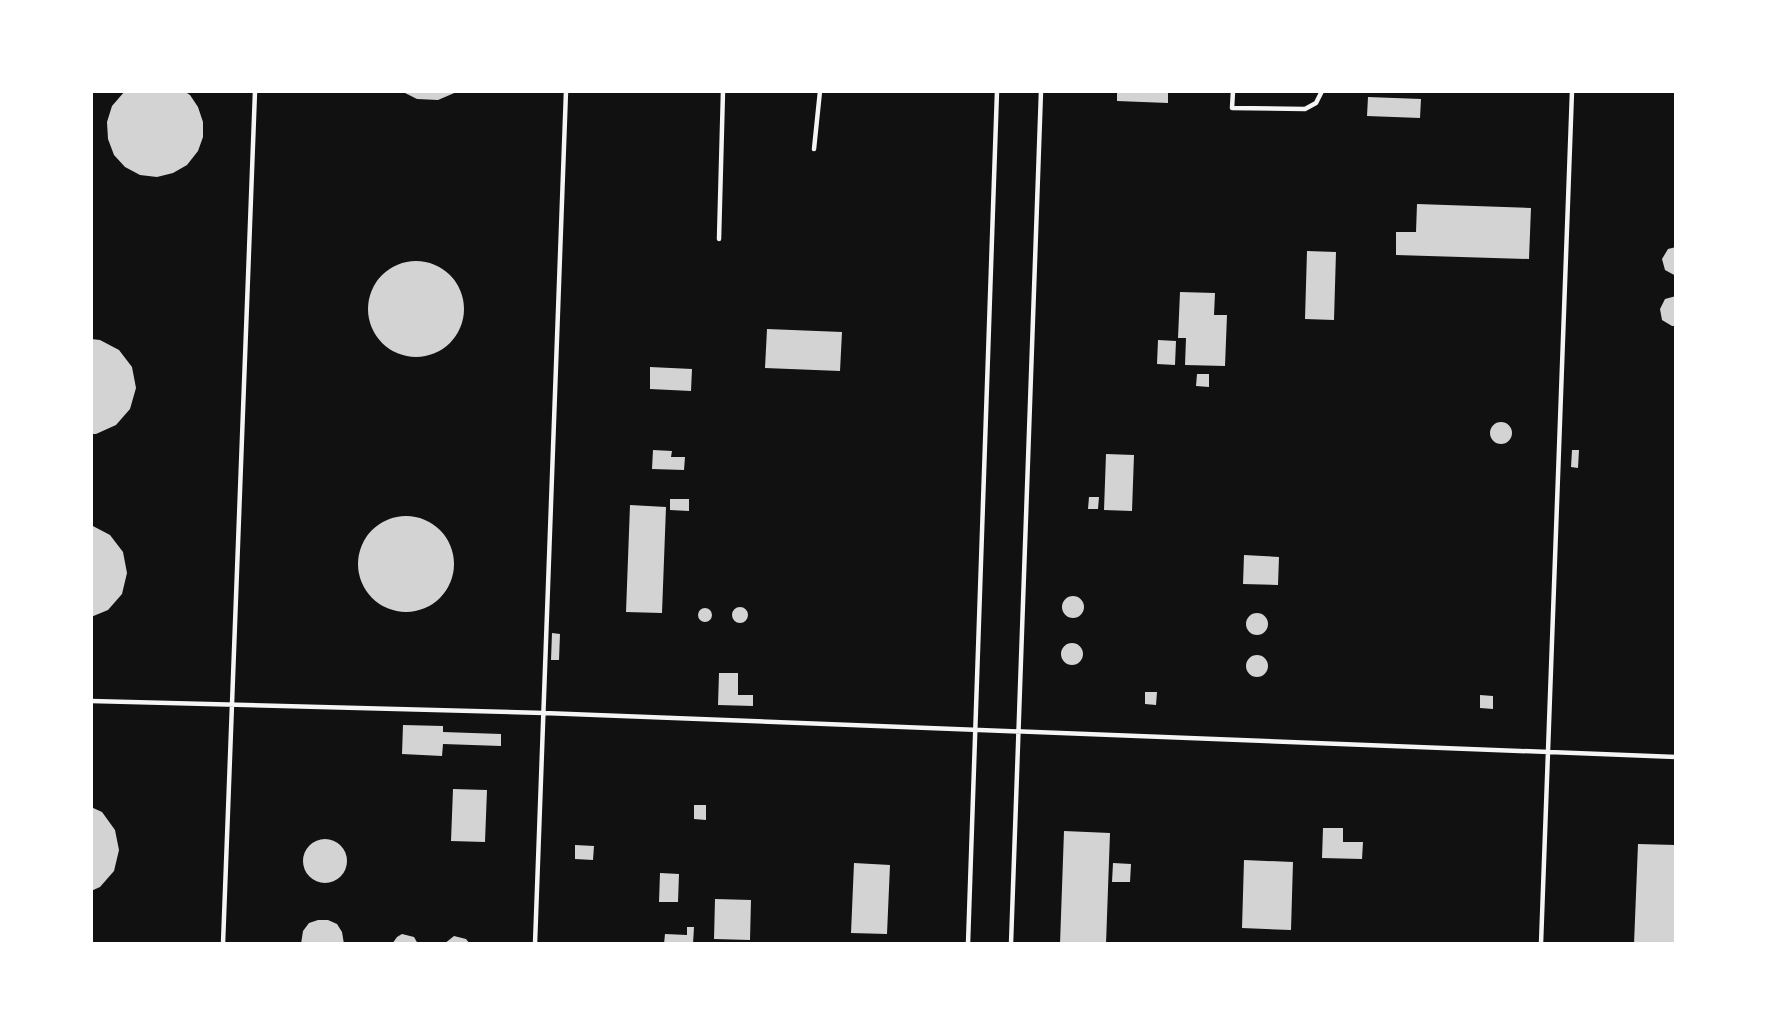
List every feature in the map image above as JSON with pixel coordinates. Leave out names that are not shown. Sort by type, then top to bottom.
[{"type":"lane","points":[[223,944],[255,91]]},
{"type":"lane","points":[[536,944],[566,91]]},
{"type":"lane","points":[[719,239],[723,91]]},
{"type":"lane","points":[[814,149],[820,91]]},
{"type":"lane","points":[[968,944],[997,91]]},
{"type":"lane","points":[[1011,944],[1041,91]]},
{"type":"lane","points":[[1233,91],[1232,108],[1293,109],[1305,109],[1316,103],[1322,91]]},
{"type":"lane","points":[[1541,944],[1572,91]]},
{"type":"lane","points":[[91,701],[544,713],[1676,757]]},
{"type":"building","points":[[125,91],[184,91],[190,95],[203,122],[203,137],[198,151],[187,165],[173,173],[157,177],[140,175],[125,167],[114,155],[108,139],[107,122],[112,106]]},
{"type":"building","points":[[401,91],[459,91],[438,100],[417,99]]},
{"type":"building","points":[[1117,91],[1168,91],[1168,103],[1117,101]]},
{"type":"building","points":[[1368,97],[1421,99],[1420,118],[1367,116]]},
{"type":"building","points":[[1417,204],[1531,208],[1529,259],[1396,255],[1396,232],[1416,232]]},
{"type":"building","points":[[1676,247],[1676,276],[1665,270],[1662,259],[1668,249]]},
{"type":"building","points":[[1307,251],[1336,252],[1334,320],[1305,319]]},
{"type":"building","points":[[416,261],[434,265],[450,275],[460,291],[464,309],[460,327],[450,343],[434,353],[416,357],[398,353],[382,343],[372,327],[368,309],[372,291],[382,275],[398,265]]},
{"type":"building","points":[[1180,292],[1215,293],[1214,315],[1227,315],[1225,366],[1185,365],[1186,338],[1178,338]]},
{"type":"building","points":[[1676,296],[1676,326],[1672,326],[1662,320],[1660,309],[1665,299]]},
{"type":"building","points":[[767,329],[842,332],[840,371],[765,368]]},
{"type":"building","points":[[91,339],[100,340],[119,350],[132,367],[136,388],[130,409],[116,425],[96,434],[91,434]]},
{"type":"building","points":[[1158,340],[1176,341],[1175,365],[1157,364]]},
{"type":"building","points":[[650,367],[692,369],[691,391],[650,389]]},
{"type":"building","points":[[1197,374],[1209,374],[1209,387],[1196,386]]},
{"type":"building","points":[[1497,422],[1505,422],[1512,429],[1512,437],[1505,444],[1497,444],[1490,437],[1490,429]]},
{"type":"building","points":[[653,450],[672,451],[671,457],[685,457],[684,470],[652,469]]},
{"type":"building","points":[[1572,450],[1579,450],[1578,468],[1571,467]]},
{"type":"building","points":[[1106,454],[1134,455],[1132,511],[1104,510]]},
{"type":"building","points":[[1089,497],[1099,497],[1098,509],[1088,509]]},
{"type":"building","points":[[670,499],[689,499],[689,511],[670,510]]},
{"type":"building","points":[[630,505],[666,507],[662,613],[626,612]]},
{"type":"building","points":[[406,516],[424,520],[440,530],[450,546],[454,564],[450,582],[440,598],[424,608],[406,612],[388,608],[372,598],[362,582],[358,564],[362,546],[372,530],[388,520]]},
{"type":"building","points":[[91,525],[110,535],[123,552],[127,573],[122,594],[108,610],[91,617]]},
{"type":"building","points":[[1244,555],[1279,557],[1278,585],[1243,584]]},
{"type":"building","points":[[1069,596],[1077,596],[1084,603],[1084,611],[1077,618],[1069,618],[1062,611],[1062,603]]},
{"type":"building","points":[[740,607],[746,609],[746,621],[740,623],[734,621],[732,615],[734,609]]},
{"type":"building","points":[[705,608],[710,610],[710,620],[705,622],[700,620],[698,615],[700,610]]},
{"type":"building","points":[[1253,613],[1261,613],[1268,620],[1268,628],[1261,635],[1253,635],[1246,628],[1246,620]]},
{"type":"building","points":[[552,633],[560,634],[559,660],[551,660]]},
{"type":"building","points":[[1068,643],[1076,643],[1083,650],[1083,658],[1076,665],[1068,665],[1061,658],[1061,650]]},
{"type":"building","points":[[1253,655],[1261,655],[1268,662],[1268,670],[1261,677],[1253,677],[1246,670],[1246,662]]},
{"type":"building","points":[[719,673],[738,673],[738,695],[753,695],[753,706],[718,705]]},
{"type":"building","points":[[1145,692],[1157,692],[1156,705],[1145,704]]},
{"type":"building","points":[[1480,695],[1493,696],[1493,709],[1480,708]]},
{"type":"building","points":[[403,725],[443,726],[443,732],[501,734],[501,746],[443,744],[442,756],[402,754]]},
{"type":"building","points":[[453,789],[487,790],[485,842],[451,841]]},
{"type":"building","points":[[694,805],[706,805],[706,820],[694,819]]},
{"type":"building","points":[[91,807],[102,812],[115,830],[119,850],[114,871],[100,887],[91,891]]},
{"type":"building","points":[[1323,828],[1343,828],[1343,842],[1363,842],[1362,859],[1322,858]]},
{"type":"building","points":[[1064,831],[1110,833],[1106,944],[1060,944]]},
{"type":"building","points":[[325,839],[340,846],[347,861],[340,876],[325,883],[310,876],[303,861],[310,846]]},
{"type":"building","points":[[1638,844],[1676,845],[1676,944],[1634,944]]},
{"type":"building","points":[[575,845],[594,846],[593,860],[575,859]]},
{"type":"building","points":[[1244,860],[1293,862],[1291,930],[1242,928]]},
{"type":"building","points":[[854,863],[890,865],[887,934],[851,933]]},
{"type":"building","points":[[1113,863],[1131,864],[1130,882],[1112,882]]},
{"type":"building","points":[[660,873],[679,874],[678,902],[659,902]]},
{"type":"building","points":[[715,899],[751,900],[750,940],[714,939]]},
{"type":"building","points":[[318,920],[337,924],[344,944],[301,944],[303,931],[309,923]]},
{"type":"building","points":[[687,927],[694,927],[693,944],[664,944],[665,934],[687,935]]},
{"type":"building","points":[[402,934],[414,937],[418,944],[392,944]]},
{"type":"building","points":[[454,936],[466,939],[470,944],[444,944]]}]
